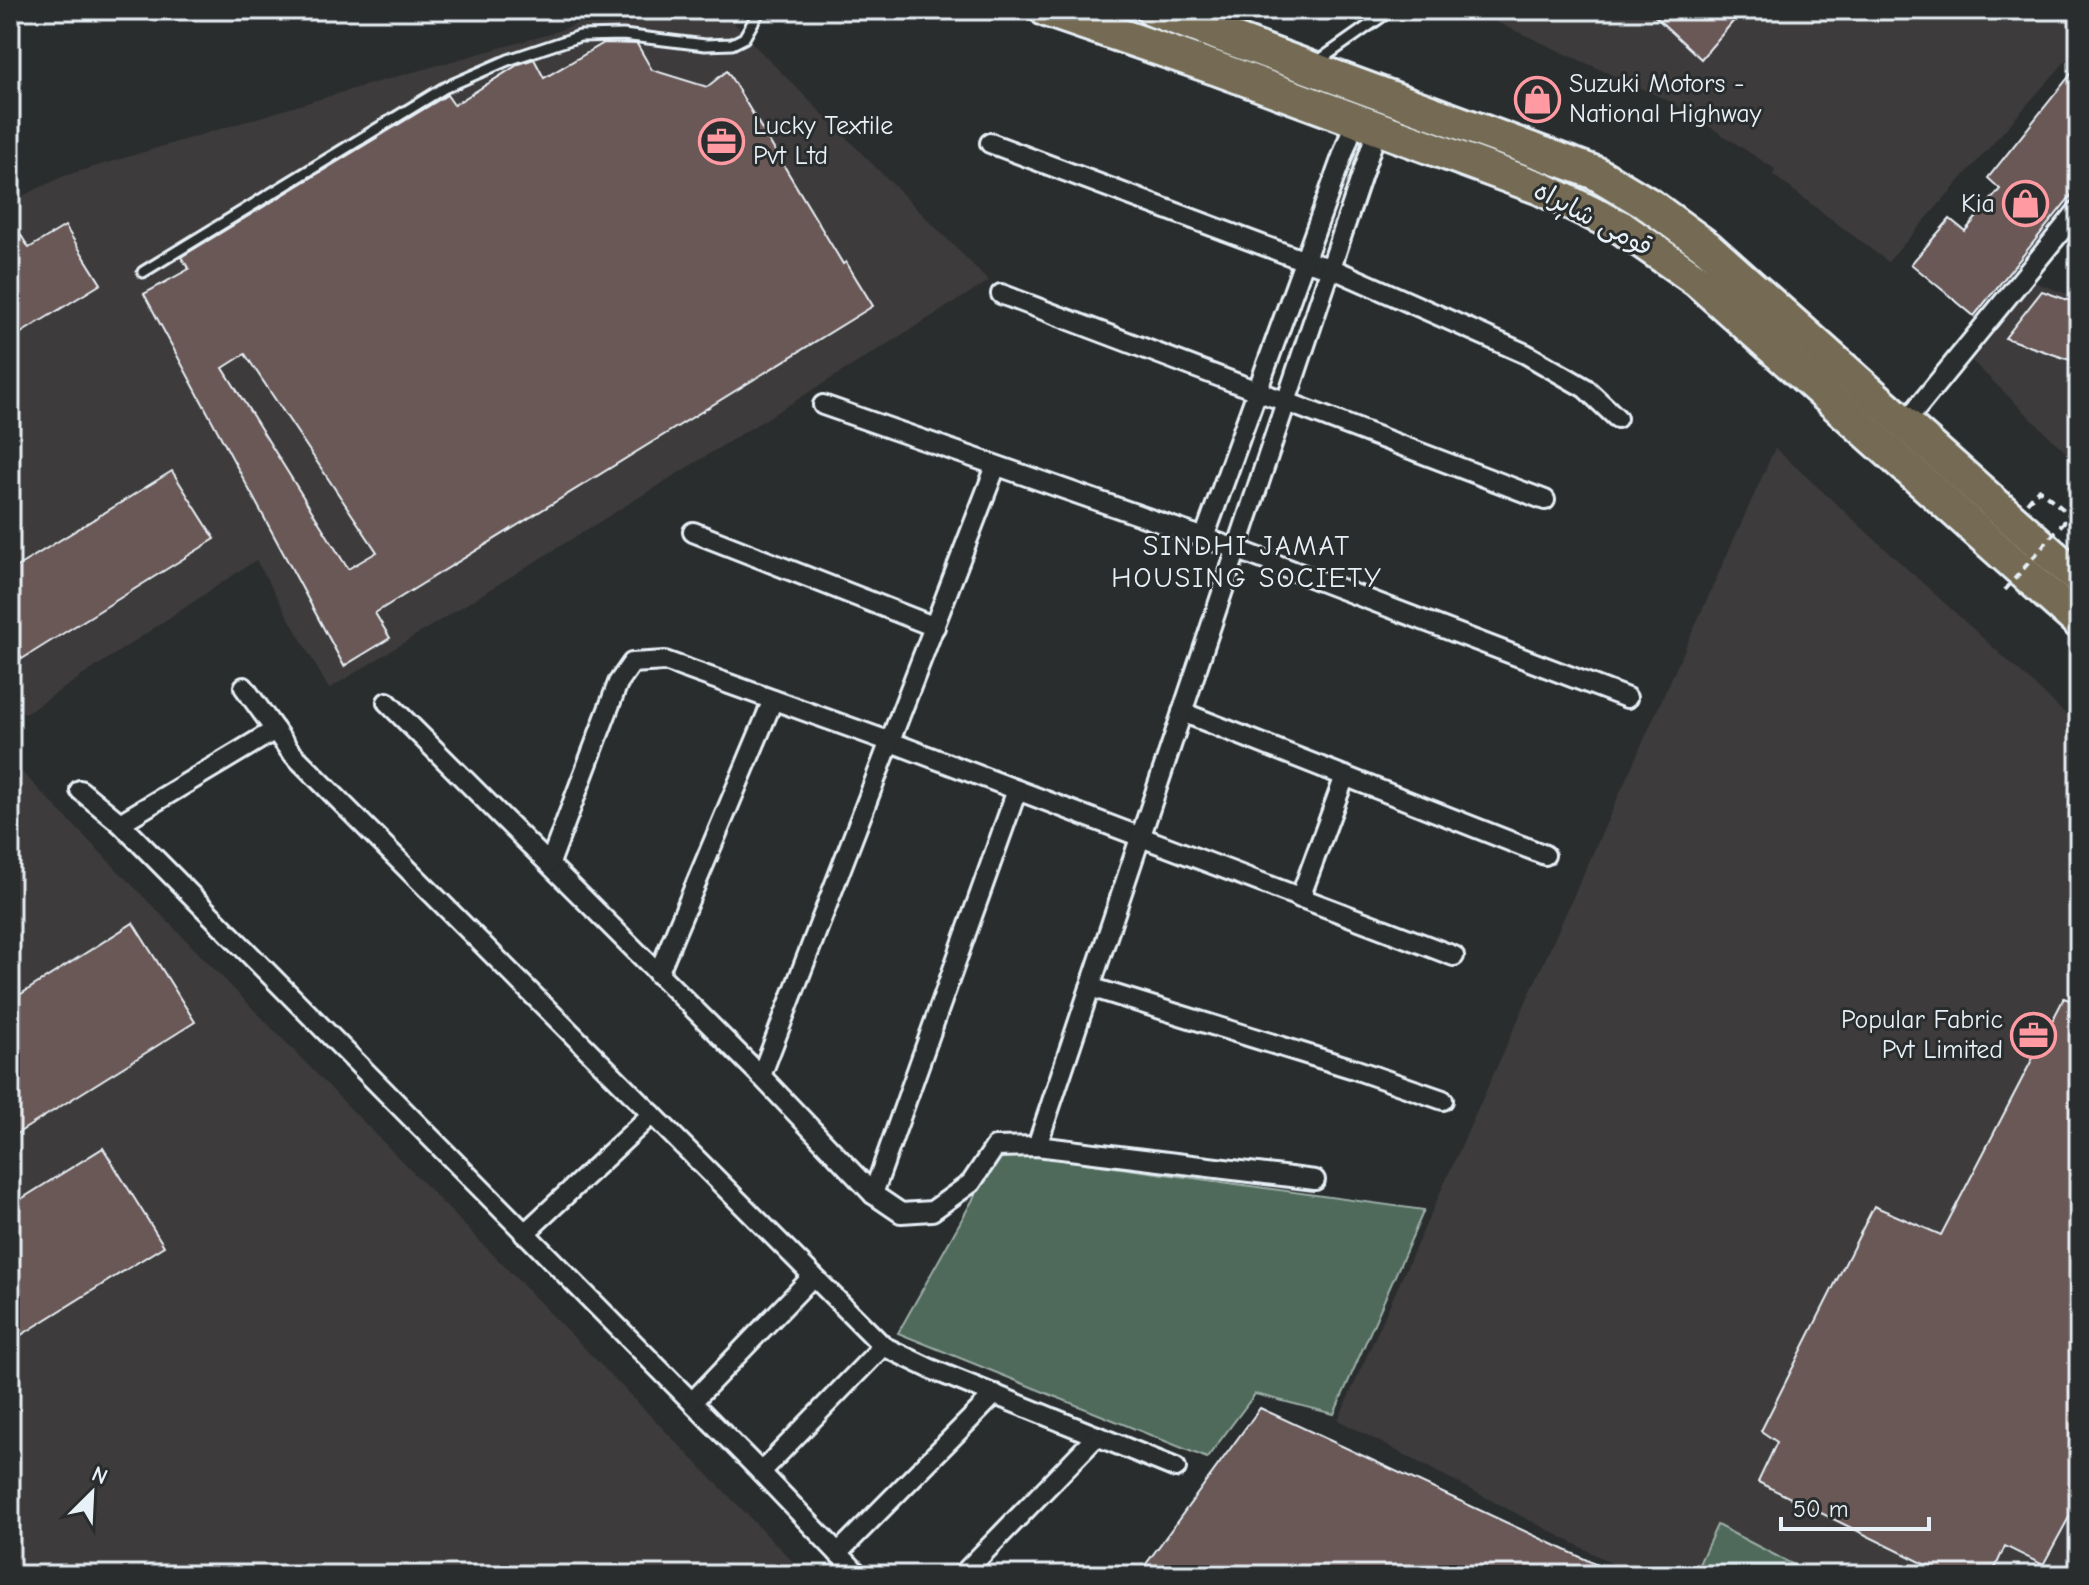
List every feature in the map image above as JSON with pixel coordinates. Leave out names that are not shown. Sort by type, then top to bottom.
[{"type":"highway","name":"قومی شاہراہ","points":[[1046,10],[1215,68],[1540,188],[1622,228],[1698,281],[2079,622]]},
{"type":"highway","name":"قومی شاہراہ","points":[[1153,10],[1596,173],[1651,206],[1707,247],[2079,579]]},
{"type":"street","points":[[1204,538],[1305,261],[1366,125]]},
{"type":"street","points":[[1037,1146],[1331,268],[1366,125]]},
{"type":"street","points":[[990,143],[1331,268],[1526,354],[1585,388],[1617,418]]},
{"type":"street","points":[[1904,424],[2079,209]]},
{"type":"street","points":[[1001,294],[1545,500]]},
{"type":"street","points":[[823,405],[1236,549],[1627,698]]},
{"type":"street","points":[[761,1076],[996,466]]},
{"type":"street","points":[[693,532],[935,627]]},
{"type":"street","points":[[550,863],[618,683],[632,663],[665,661],[891,742],[1454,956]]},
{"type":"street","points":[[244,687],[290,751],[883,1346],[931,1369],[1176,1468]]},
{"type":"street","points":[[658,974],[773,700]]},
{"type":"street","points":[[387,702],[761,1076],[873,1194],[901,1213],[932,1211],[971,1183],[995,1147],[1037,1146],[1315,1180]]},
{"type":"street","points":[[1182,712],[1545,855]]},
{"type":"street","points":[[120,823],[275,730]]},
{"type":"street","points":[[1300,898],[1345,776]]},
{"type":"street","points":[[80,790],[120,823],[859,1575]]},
{"type":"street","points":[[873,1194],[1017,790]]},
{"type":"street","points":[[1090,987],[1443,1100]]},
{"type":"street","points":[[524,1234],[652,1114]]},
{"type":"street","points":[[692,1402],[813,1276]]},
{"type":"street","points":[[761,1472],[883,1346]]},
{"type":"street","points":[[838,1553],[995,1394]]},
{"type":"street","points":[[962,1575],[1097,1436]]},
{"type":"lane","points":[[143,272],[444,88],[508,60],[580,36],[623,35],[705,45],[732,44],[744,38],[760,10]]},
{"type":"lane","points":[[1308,68],[1391,10]]},
{"type":"path","points":[[2005,590],[2070,515],[2039,489]]},
{"type":"shaded area","points":[[611,10],[723,10],[989,281],[329,689],[256,560],[25,714],[10,699],[10,202],[64,176],[363,86],[550,34]]},
{"type":"shaded area","points":[[1470,10],[2079,10],[2079,46],[1888,262],[1773,175],[1775,169],[1673,103]]},
{"type":"shaded area","points":[[2034,282],[2079,298],[2079,465],[1972,361]]},
{"type":"shaded area","points":[[1775,448],[2079,726],[2079,1575],[1634,1575],[1338,1420]]},
{"type":"shaded area","points":[[10,760],[806,1575],[10,1575]]},
{"type":"green space","points":[[1013,1153],[1424,1210],[1334,1414],[1255,1394],[1207,1458],[898,1333],[995,1160]]},
{"type":"green space","points":[[1717,1525],[1813,1575],[1694,1575]]},
{"type":"building","points":[[1648,10],[1743,10],[1701,59]]},
{"type":"building","points":[[604,43],[637,44],[652,70],[707,87],[727,71],[843,264],[846,262],[873,306],[375,613],[390,638],[344,666],[144,294],[189,269],[181,257],[447,95],[454,105],[519,64],[534,59],[544,78]],"holes":[[[245,354],[377,552],[348,569],[223,368]]]},
{"type":"building","name":"Kia","points":[[2079,64],[2079,186],[1974,316],[1911,264],[1950,219],[1965,231],[2000,189],[1988,178]]},
{"type":"building","points":[[10,218],[29,248],[65,226],[101,284],[21,333],[10,316]]},
{"type":"building","points":[[2042,291],[2079,304],[2079,363],[2005,338]]},
{"type":"building","points":[[172,471],[215,539],[22,659],[10,640],[10,571]]},
{"type":"building","points":[[133,923],[195,1022],[10,1138],[10,1001]]},
{"type":"building","points":[[2064,998],[2079,1004],[2079,1499],[2043,1565],[2005,1546],[1992,1575],[1947,1575],[1758,1482],[1777,1442],[1761,1431],[1874,1206],[1941,1235]]},
{"type":"building","points":[[103,1148],[164,1246],[10,1342],[10,1206]]},
{"type":"building","points":[[1260,1408],[1619,1575],[1457,1575],[1442,1567],[1437,1575],[1138,1575]]},
{"type":"place","name":"Suzuki Motors - National Highway","points":[[1538,99]]},
{"type":"place","name":"Lucky Textile Pvt Ltd","points":[[722,141]]},
{"type":"place","name":"Kia","points":[[2026,204]]},
{"type":"place","name":"Popular Fabric Pvt Limited","points":[[2034,1035]]},
{"type":"district","name":"SINDHI JAMAT HOUSING SOCIETY","points":[[1247,562]]}]
